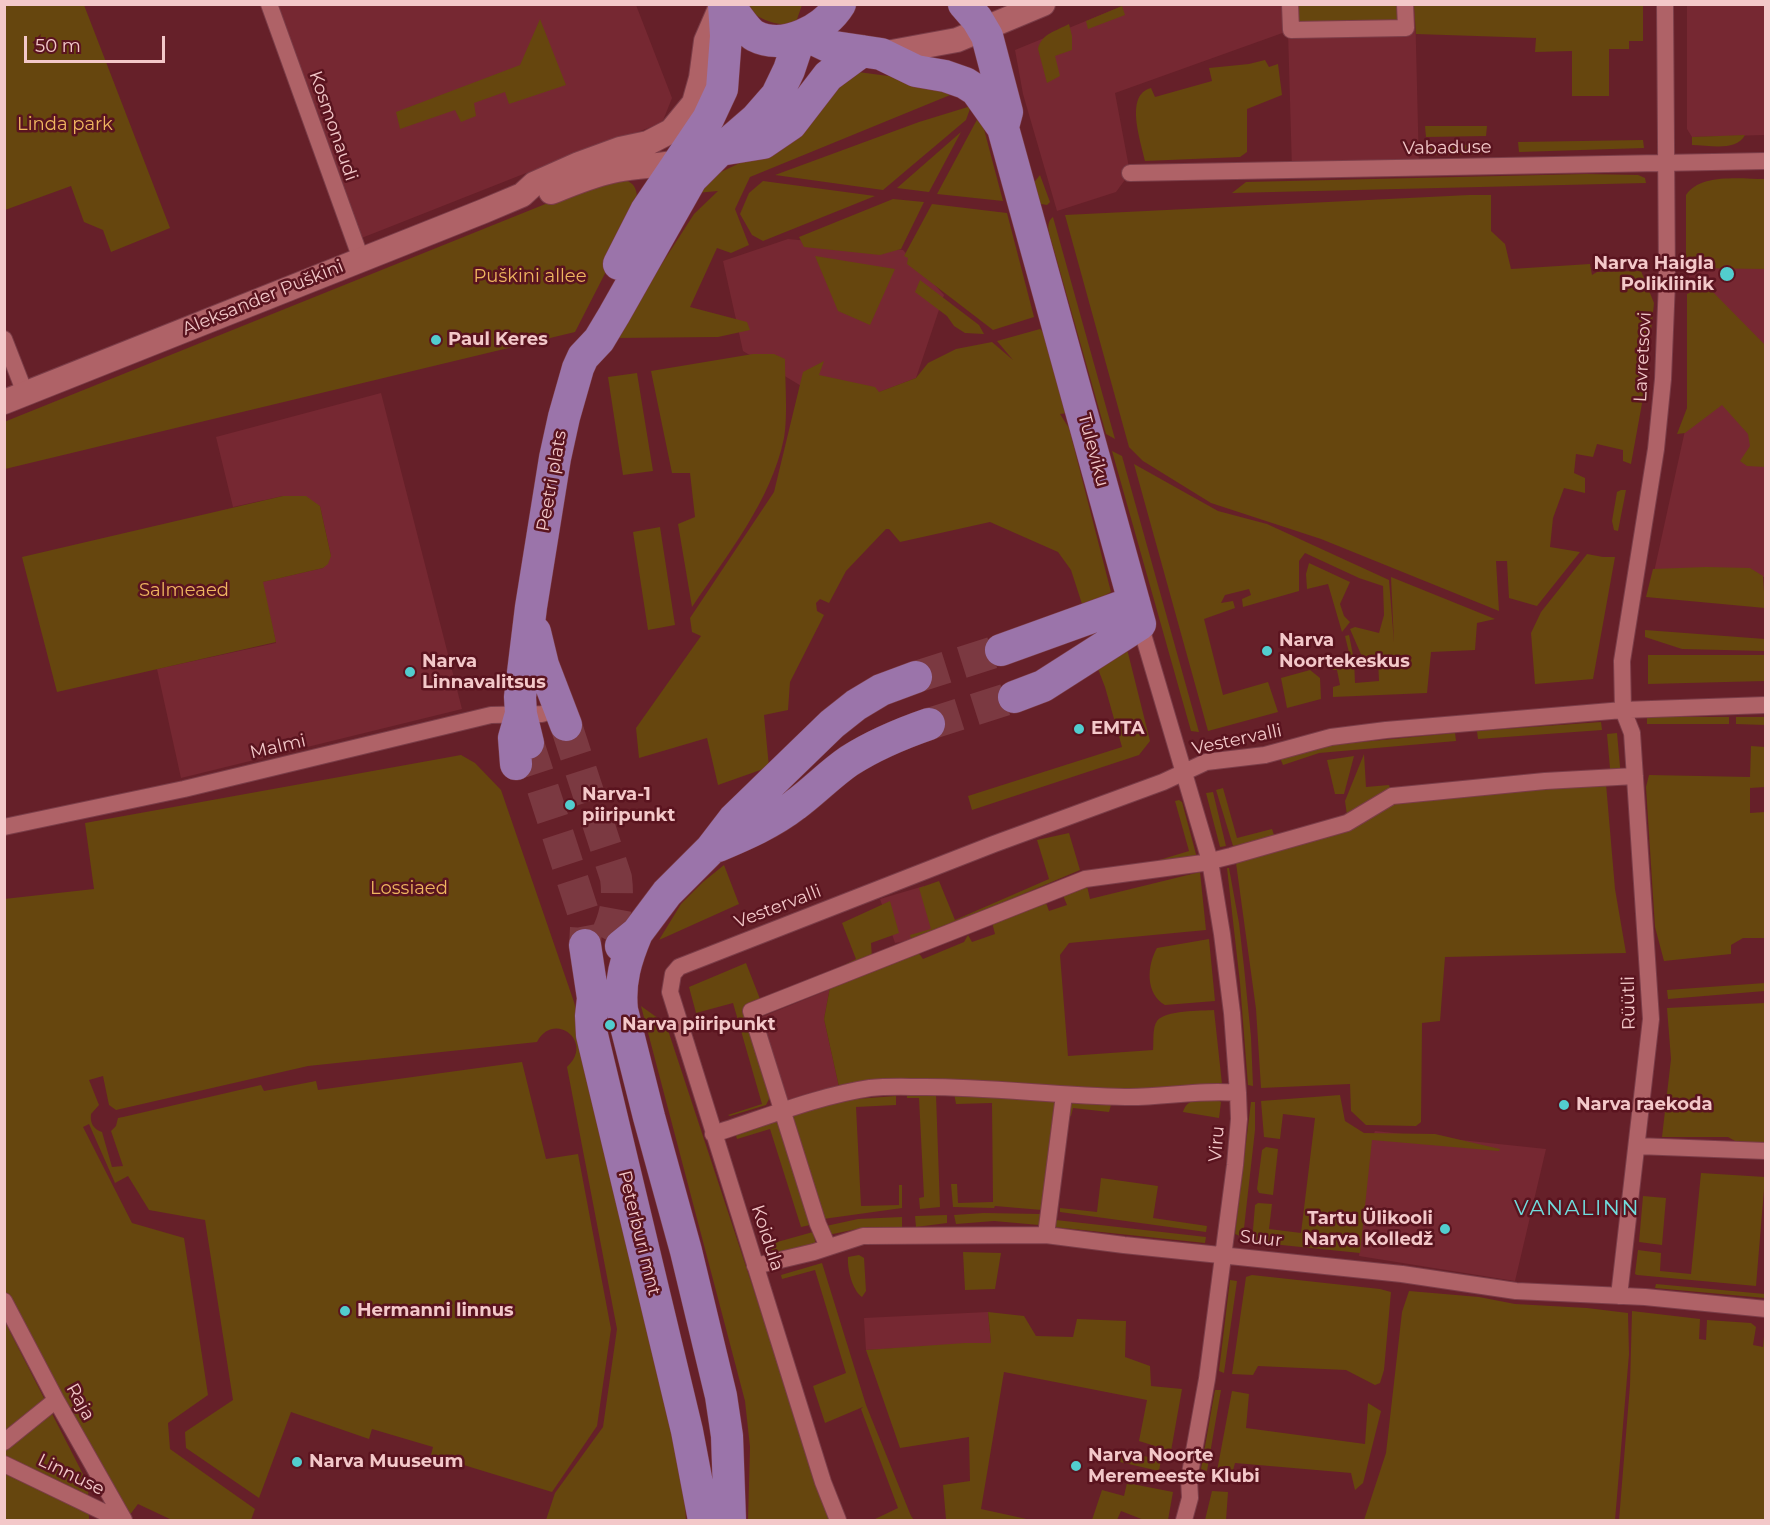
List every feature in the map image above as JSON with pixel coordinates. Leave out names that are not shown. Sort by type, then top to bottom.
[{"type":"highway","points":[[722,11],[754,36],[778,41],[803,36],[835,12],[840,4]]},
{"type":"highway","name":"Tuleviku","points":[[964,4],[987,36],[1006,112],[1003,128]]},
{"type":"highway","name":"Peetri plats","points":[[522,740],[520,697],[531,607],[555,458],[573,380],[583,357],[588,330],[597,308],[645,211],[708,119],[722,88],[722,11]]},
{"type":"highway","points":[[803,36],[828,46],[872,53]]},
{"type":"highway","name":"Aleksander Puškini","points":[[719,151],[756,119],[777,95],[803,36]]},
{"type":"highway","points":[[719,151],[763,142],[791,124],[828,76],[872,53]]},
{"type":"highway","name":"Tuleviku","points":[[872,53],[916,71],[945,76],[965,83],[976,90],[1003,128],[1137,613]]},
{"type":"highway","name":"Peetri plats","points":[[583,357],[598,340],[614,315],[691,179],[719,151]]},
{"type":"highway","name":"Peetri plats","points":[[531,607],[543,665],[563,717]]},
{"type":"highway","points":[[1001,650],[1137,613]]},
{"type":"highway","points":[[1014,697],[1042,686],[1137,613]]},
{"type":"highway","points":[[596,963],[637,933],[667,893],[711,849],[734,819],[832,724],[856,705],[881,690],[916,677]]},
{"type":"highway","points":[[711,849],[745,835],[794,806],[847,762],[871,747],[897,734],[928,724]]},
{"type":"highway","name":"Peterburi mnt","points":[[637,933],[626,958],[621,978],[622,1010],[686,1251],[721,1396],[727,1436],[730,1521]]},
{"type":"highway","name":"Peterburi mnt","points":[[596,963],[607,1024],[671,1261],[709,1421],[730,1480]]},
{"type":"highway","name":"Peterburi mnt","points":[[596,963],[591,1016],[592,1035],[687,1431],[704,1521]]},
{"type":"street","name":"Kosmonaudi","points":[[270,4],[361,259]]},
{"type":"street","points":[[872,53],[957,40],[1043,4]]},
{"type":"street","points":[[1290,4],[1291,30],[1406,28],[1405,4]]},
{"type":"street","name":"Lavretsovi","points":[[1623,710],[1622,662],[1656,449],[1663,378],[1666,282],[1665,4]]},
{"type":"street","name":"Aleksander Puškini","points":[[15,397],[522,195],[534,184],[570,168],[620,149],[648,143],[671,131],[694,103],[701,78],[706,41],[722,11]]},
{"type":"street","name":"Aleksander Puškini","points":[[522,195],[539,195],[614,170],[679,162],[719,151]]},
{"type":"street","name":"Vabaduse","points":[[1130,173],[1766,161]]},
{"type":"street","points":[[4,339],[15,397]]},
{"type":"street","name":"Tuleviku","points":[[1137,613],[1183,772]]},
{"type":"street","name":"Vestervalli","points":[[679,967],[994,844],[1163,782],[1206,762],[1265,755],[1331,737],[1468,722],[1623,710],[1766,705]]},
{"type":"street","name":"Rüütli","points":[[1619,1296],[1651,1019],[1632,733],[1623,710]]},
{"type":"street","name":"Malmi","points":[[4,827],[195,787],[491,715],[522,740],[542,714],[563,717]]},
{"type":"street","name":"Viru","points":[[1183,772],[1210,861],[1222,934],[1231,1002],[1239,1119],[1224,1255],[1205,1390],[1188,1479],[1190,1498],[1184,1521]]},
{"type":"street","points":[[828,1247],[818,1224],[752,1011],[1085,879],[1210,861],[1347,823],[1392,796],[1545,781],[1635,776]]},
{"type":"street","name":"Koidula","points":[[679,967],[673,974],[670,992],[823,1482],[838,1521]]},
{"type":"street","points":[[713,1134],[872,1088],[951,1087],[1064,1095],[1160,1097],[1238,1093]]},
{"type":"street","points":[[1046,1235],[1064,1095]]},
{"type":"street","points":[[1637,1146],[1766,1151]]},
{"type":"street","name":"Suur","points":[[755,1266],[814,1252],[863,1236],[1046,1235],[1402,1274],[1525,1292],[1619,1296],[1766,1309]]},
{"type":"street","name":"Raja","points":[[4,1301],[122,1521]]},
{"type":"street","points":[[4,1442],[56,1400]]},
{"type":"street","name":"Linnuse","points":[[4,1464],[122,1521]]},
{"type":"shaded area","points":[[269,5],[636,5],[672,98],[662,123],[521,175],[354,241]]},
{"type":"shaded area","points":[[1125,5],[1415,5],[1419,168],[1292,170],[1288,31],[1115,93],[1130,173],[1116,192],[1057,211],[1023,94],[1015,50]]},
{"type":"shaded area","points":[[1687,5],[1765,5],[1765,135],[1692,137],[1687,129]]},
{"type":"shaded area","points":[[1765,191],[1765,577],[1654,572],[1691,403],[1689,256]]},
{"type":"shaded area","points":[[788,239],[903,250],[944,295],[916,378],[838,408],[743,351],[723,261]]},
{"type":"shaded area","points":[[381,393],[462,709],[181,778],[157,669],[276,643],[262,582],[323,568],[331,556],[320,506],[283,496],[233,507],[216,437]]},
{"type":"shaded area","points":[[924,886],[934,936],[895,943],[880,899]]},
{"type":"shaded area","points":[[830,987],[824,1019],[839,1087],[784,1112],[754,1020],[826,991]]},
{"type":"shaded area","name":"Tartu Ülikooli Narva Kolledž","points":[[1375,1131],[1546,1149],[1515,1281],[1359,1256],[1371,1140]]},
{"type":"shaded area","points":[[988,1312],[991,1343],[866,1350],[864,1318]]},
{"type":"green space","name":"Linda park","points":[[5,4],[84,5],[170,228],[111,252],[103,230],[84,222],[71,186],[5,210]]},
{"type":"green space","points":[[746,5],[802,5],[795,25],[768,21],[756,15]]},
{"type":"green space","points":[[1285,5],[1406,5],[1406,28],[1291,30]]},
{"type":"green space","points":[[1414,5],[1643,5],[1643,41],[1629,41],[1629,49],[1609,49],[1609,96],[1572,96],[1572,51],[1535,52],[1536,38],[1416,34]]},
{"type":"green space","points":[[1122,6],[1125,15],[1088,29],[1086,21]]},
{"type":"green space","points":[[540,19],[566,85],[509,104],[505,92],[474,103],[476,116],[461,122],[455,110],[400,129],[396,112],[520,65]]},
{"type":"green space","points":[[1069,24],[1072,50],[1055,56],[1060,76],[1047,83],[1038,49],[1042,40]]},
{"type":"green space","points":[[1265,60],[1269,67],[1278,64],[1282,95],[1247,109],[1247,152],[1240,157],[1145,161],[1136,120],[1138,100],[1143,92],[1151,88],[1155,97],[1212,81],[1209,68]]},
{"type":"green space","points":[[858,72],[942,83],[960,91],[750,177],[735,209],[749,245],[731,253],[717,248],[690,307],[747,322],[750,330],[718,337],[614,338],[694,214],[718,191],[696,193],[721,172],[771,148],[823,96]]},
{"type":"green space","points":[[971,106],[966,120],[883,190],[775,175],[919,122]]},
{"type":"green space","points":[[980,114],[1003,201],[937,194]]},
{"type":"green space","points":[[1425,126],[1487,126],[1486,136],[1426,137]]},
{"type":"green space","points":[[961,132],[929,192],[897,188]]},
{"type":"green space","points":[[1745,135],[1741,140],[1729,146],[1692,145],[1692,137]]},
{"type":"green space","points":[[1643,140],[1644,148],[1519,152],[1518,142]]},
{"type":"green space","points":[[1424,145],[1486,145],[1485,154],[1425,155]]},
{"type":"green space","points":[[1586,174],[1638,175],[1645,178],[1646,183],[1232,193],[1246,182]]},
{"type":"green space","points":[[1040,175],[1050,202],[1047,205],[1041,204],[1032,185]]},
{"type":"green space","name":"Puškini allee","points":[[610,178],[626,180],[634,186],[637,197],[636,213],[575,332],[5,469],[4,422]]},
{"type":"green space","points":[[1765,179],[1765,269],[1692,268],[1686,261],[1686,195],[1692,188],[1711,180]]},
{"type":"green space","points":[[763,181],[875,196],[763,241],[752,235],[740,214],[749,193]]},
{"type":"green space","points":[[1491,195],[1491,231],[1505,244],[1511,269],[1590,264],[1592,275],[1597,272],[1641,271],[1654,303],[1645,387],[1631,464],[1623,461],[1623,450],[1597,444],[1593,457],[1576,454],[1574,473],[1585,478],[1585,493],[1564,488],[1553,518],[1550,547],[1580,552],[1537,606],[1509,598],[1507,561],[1496,561],[1499,611],[1321,539],[1211,503],[1143,461],[1129,447],[1065,215]]},
{"type":"green space","points":[[893,199],[924,202],[901,249],[880,255],[804,247],[799,237]]},
{"type":"green space","points":[[932,204],[1007,213],[1034,317],[993,330],[907,264],[908,258],[904,256]]},
{"type":"green space","points":[[1053,217],[1115,439],[1106,434],[1050,237],[1048,228]]},
{"type":"green space","points":[[815,256],[895,269],[870,325],[838,311]]},
{"type":"green space","points":[[920,280],[979,325],[984,334],[965,333],[954,326],[947,316],[915,292]]},
{"type":"green space","points":[[1710,289],[1765,345],[1765,467],[1747,466],[1740,461],[1750,446],[1748,434],[1722,405],[1685,433],[1677,434],[1687,408],[1687,294],[1696,290]]},
{"type":"green space","points":[[1040,329],[1044,333],[1067,413],[1060,414],[1069,428],[1111,592],[1083,607],[1071,570],[1058,552],[990,522],[900,542],[889,529],[886,529],[846,571],[829,603],[820,599],[816,603],[817,611],[824,615],[790,682],[788,710],[764,715],[769,767],[718,785],[707,738],[639,758],[636,728],[701,636],[692,632],[690,618],[774,492],[803,372],[824,361],[819,375],[875,387],[879,392],[916,378],[928,363],[956,349],[992,342],[1013,360],[997,341]]},
{"type":"green space","points":[[753,354],[774,354],[785,359],[784,438],[778,461],[758,505],[746,527],[692,607],[678,524],[695,517],[690,473],[672,473],[651,371]]},
{"type":"green space","points":[[637,373],[653,471],[623,475],[608,377]]},
{"type":"green space","points":[[1112,451],[1122,456],[1199,732],[1191,731]]},
{"type":"green space","points":[[1134,464],[1218,511],[1267,524],[1389,580],[1394,643],[1391,577],[1495,619],[1477,623],[1475,650],[1431,652],[1427,693],[1333,697],[1333,687],[1340,685],[1337,670],[1332,670],[1351,661],[1345,636],[1349,635],[1354,660],[1355,683],[1379,681],[1378,659],[1363,659],[1350,629],[1355,627],[1379,633],[1384,615],[1383,586],[1359,578],[1305,553],[1299,561],[1299,591],[1243,607],[1242,599],[1251,595],[1249,589],[1225,595],[1221,603],[1233,601],[1235,608],[1204,619],[1223,695],[1268,682],[1278,712],[1208,731]]},
{"type":"green space","points":[[1626,490],[1618,531],[1614,530],[1612,521],[1617,492]]},
{"type":"green space","name":"Salmeaed","points":[[283,496],[306,496],[320,506],[331,556],[328,564],[323,568],[263,582],[276,642],[57,692],[22,557]]},
{"type":"green space","points":[[660,527],[675,625],[648,630],[633,532]]},
{"type":"green space","points":[[1587,554],[1615,557],[1593,679],[1535,684],[1531,633],[1541,612]]},
{"type":"green space","points":[[1309,563],[1350,582],[1340,604],[1344,616],[1350,622],[1342,632],[1328,584],[1307,589],[1306,574]]},
{"type":"green space","points":[[1750,568],[1763,576],[1765,608],[1646,597],[1653,569]]},
{"type":"green space","points":[[1645,630],[1765,639],[1765,651],[1682,649],[1645,637]]},
{"type":"green space","points":[[1126,645],[1150,741],[1139,755],[972,810],[968,796],[1122,747],[1098,669]]},
{"type":"green space","points":[[1648,655],[1765,655],[1765,681],[1648,684]]},
{"type":"green space","points":[[1310,670],[1320,678],[1321,699],[1287,708],[1281,678]]},
{"type":"green space","points":[[1647,717],[1729,717],[1729,724],[1647,724]]},
{"type":"green space","points":[[1736,717],[1765,717],[1765,725],[1736,724]]},
{"type":"green space","points":[[1601,722],[1602,730],[1478,739],[1477,731]]},
{"type":"green space","points":[[1455,733],[1456,741],[1319,753],[1283,765],[1280,758],[1330,745]]},
{"type":"green space","points":[[1617,733],[1621,778],[1611,780],[1607,734]]},
{"type":"green space","points":[[1751,746],[1765,747],[1765,787],[1750,788],[1750,813],[1765,812],[1765,938],[1743,938],[1731,945],[1731,954],[1664,961],[1655,927],[1646,787],[1649,775],[1750,777]]},
{"type":"green space","points":[[1364,754],[1366,787],[1389,785],[1391,792],[1347,815],[1345,801]]},
{"type":"green space","name":"Lossiaed","points":[[461,755],[475,763],[501,790],[574,1002],[605,1122],[683,1481],[686,1520],[546,1520],[555,1493],[603,1427],[617,1329],[567,1067],[577,1048],[569,1033],[561,1029],[553,1029],[544,1033],[537,1042],[308,1066],[116,1110],[109,1105],[103,1076],[89,1080],[99,1105],[91,1114],[92,1123],[102,1132],[112,1167],[123,1166],[111,1131],[116,1126],[118,1118],[261,1085],[264,1091],[316,1081],[318,1090],[522,1062],[546,1159],[578,1154],[611,1329],[597,1426],[552,1492],[431,1455],[433,1447],[372,1429],[369,1439],[291,1412],[259,1498],[186,1448],[185,1432],[233,1400],[205,1220],[149,1210],[128,1176],[115,1183],[89,1124],[83,1127],[132,1223],[184,1238],[208,1395],[168,1423],[170,1449],[255,1509],[251,1520],[172,1520],[138,1504],[126,1520],[5,1301],[4,899],[94,889],[85,823]]},
{"type":"green space","points":[[1354,756],[1344,794],[1335,794],[1327,760]]},
{"type":"green space","points":[[1606,784],[1615,889],[1626,953],[1445,957],[1440,1021],[1422,1023],[1421,1122],[1416,1126],[1366,1125],[1351,1111],[1350,1084],[1261,1088],[1256,1009],[1236,863],[1304,843],[1392,802]]},
{"type":"green space","points":[[1223,788],[1237,838],[1272,829],[1275,838],[1233,846],[1216,790]]},
{"type":"green space","points":[[1213,792],[1226,846],[1220,847],[1206,793]]},
{"type":"green space","points":[[1175,801],[1182,802],[1197,858],[1189,856],[1158,866],[1156,861],[1189,851]]},
{"type":"green space","points":[[1069,833],[1080,870],[912,941],[910,935],[931,929],[919,888],[939,881],[955,920],[1049,879],[1037,840]]},
{"type":"green space","points":[[724,865],[739,904],[659,940],[681,904]]},
{"type":"green space","points":[[1227,868],[1229,868],[1239,923],[1251,1037],[1253,1086],[1248,1085],[1240,983]]},
{"type":"green space","points":[[1200,872],[1206,930],[1069,943],[1060,955],[1068,1056],[1153,1050],[1154,1027],[1161,1017],[1184,1012],[1214,1010],[1222,1084],[1137,1090],[839,1087],[824,1019],[830,987],[918,952],[923,959],[964,942],[968,935],[972,942],[995,934],[992,922],[1045,900],[1049,911],[1067,905],[1062,893],[1087,886],[1090,899]]},
{"type":"green space","points":[[890,901],[899,933],[871,943],[872,958],[836,969],[856,959],[842,923]]},
{"type":"green space","points":[[1209,939],[1215,1001],[1165,1005],[1154,994],[1151,987],[1151,963],[1157,948]]},
{"type":"green space","points":[[746,963],[762,1004],[747,1012],[771,1095],[766,1105],[730,1116],[728,1115],[762,1104],[733,1003],[696,1013],[689,987]]},
{"type":"green space","points":[[1765,983],[1765,991],[1668,999],[1667,990]]},
{"type":"green space","points":[[1765,1003],[1765,1144],[1737,1142],[1728,1137],[1662,1137],[1671,1059],[1667,1008]]},
{"type":"green space","points":[[641,1006],[666,1024],[825,1506],[832,1520],[748,1520],[750,1447],[745,1401]]},
{"type":"green space","points":[[954,1093],[1056,1099],[1042,1210],[995,1206],[994,1208],[953,1207],[951,1184],[957,1184],[958,1203],[993,1202],[992,1103],[956,1104]]},
{"type":"green space","points":[[907,1095],[936,1095],[940,1207],[920,1209],[919,1198],[924,1197],[919,1098],[907,1098]]},
{"type":"green space","points":[[1340,1095],[1345,1121],[1364,1133],[1435,1134],[1500,1149],[1499,1151],[1372,1140],[1360,1253],[1252,1242],[1255,1205],[1258,1203],[1272,1204],[1269,1229],[1301,1233],[1315,1118],[1283,1114],[1280,1139],[1264,1137],[1261,1101]]},
{"type":"green space","points":[[896,1096],[896,1105],[856,1107],[861,1206],[899,1205],[899,1185],[902,1185],[902,1208],[823,1219],[790,1115],[843,1100]]},
{"type":"green space","points":[[1214,1098],[1221,1102],[1219,1118],[1183,1112],[1191,1102]]},
{"type":"green space","points":[[1071,1101],[1111,1105],[1109,1112],[1073,1108],[1071,1116],[1067,1115]]},
{"type":"green space","points":[[1251,1102],[1255,1102],[1255,1130],[1243,1237],[1235,1234]]},
{"type":"green space","points":[[773,1119],[778,1123],[810,1225],[801,1227],[770,1129],[737,1139],[734,1129]]},
{"type":"green space","points":[[1266,1147],[1278,1149],[1273,1195],[1259,1193],[1257,1189],[1262,1150]]},
{"type":"green space","points":[[1701,1173],[1765,1177],[1756,1286],[1635,1274],[1638,1250],[1661,1253],[1660,1271],[1691,1274]]},
{"type":"green space","points":[[1101,1178],[1158,1186],[1153,1218],[1207,1226],[1206,1232],[1060,1212],[1060,1208],[1097,1212]]},
{"type":"green space","points":[[1643,1196],[1666,1198],[1662,1245],[1639,1242]]},
{"type":"green space","points":[[1040,1214],[1039,1225],[994,1221],[956,1224],[954,1215]]},
{"type":"green space","points":[[947,1215],[947,1223],[916,1227],[915,1216]]},
{"type":"green space","points":[[902,1217],[902,1227],[862,1228],[828,1235],[826,1226],[858,1219]]},
{"type":"green space","points":[[1056,1220],[1206,1237],[1205,1243],[1054,1227]]},
{"type":"green space","points":[[813,1232],[816,1245],[773,1256],[770,1244]]},
{"type":"green space","points":[[963,1252],[1001,1253],[995,1289],[965,1290]]},
{"type":"green space","points":[[859,1255],[864,1258],[866,1291],[862,1297],[853,1284],[848,1262],[848,1257]]},
{"type":"green space","points":[[822,1263],[866,1405],[914,1520],[873,1520],[898,1508],[861,1409],[863,1407],[825,1423],[813,1386],[846,1373],[815,1270],[782,1279],[781,1275]]},
{"type":"green space","points":[[1252,1275],[1391,1292],[1384,1370],[1380,1383],[1375,1385],[1346,1370],[1258,1366],[1253,1375],[1232,1374],[1246,1277]]},
{"type":"green space","points":[[1230,1280],[1237,1281],[1224,1373],[1219,1371]]},
{"type":"green space","points":[[1656,1284],[1765,1294],[1765,1298],[1655,1288]]},
{"type":"green space","points":[[1409,1291],[1479,1297],[1515,1304],[1628,1313],[1629,1354],[1615,1520],[1364,1520],[1386,1453],[1402,1312]]},
{"type":"green space","points":[[1632,1311],[1700,1319],[1699,1339],[1706,1340],[1707,1320],[1751,1323],[1756,1327],[1753,1345],[1763,1347],[1765,1325],[1765,1520],[1619,1520],[1630,1385]]},
{"type":"green space","points":[[988,1312],[1024,1316],[1036,1336],[1073,1337],[1077,1319],[1126,1321],[1125,1357],[1150,1366],[1151,1386],[1182,1389],[1171,1451],[1139,1441],[1147,1400],[1004,1372],[981,1509],[1031,1520],[944,1520],[946,1519],[943,1485],[970,1481],[969,1437],[900,1448],[866,1350],[991,1343]]},
{"type":"green space","points":[[4,1320],[88,1484],[89,1520],[5,1520]]},
{"type":"green space","points":[[1215,1390],[1221,1390],[1207,1471],[1201,1469]]},
{"type":"green space","points":[[1232,1391],[1249,1394],[1246,1428],[1365,1444],[1368,1403],[1381,1411],[1363,1483],[1355,1490],[1351,1473],[1235,1463],[1232,1474],[1217,1471]]},
{"type":"green space","points":[[1123,1451],[1161,1460],[1159,1471],[1120,1462]]},
{"type":"green space","points":[[1127,1483],[1173,1492],[1168,1520],[1144,1520],[1121,1511],[1117,1520],[1092,1520],[1102,1490],[1124,1496]]},
{"type":"green space","points":[[1212,1491],[1228,1492],[1226,1520],[1205,1520]]},
{"type":"tunnel","points":[[916,677],[1001,650]]},
{"type":"tunnel","points":[[929,724],[1014,697]]},
{"type":"tunnel","points":[[566,725],[616,878],[615,910],[604,940]]},
{"type":"tunnel","points":[[528,743],[583,912],[586,928],[585,945]]},
{"type":"place","name":"Narva Haigla Polikliinik","points":[[1727,274]]},
{"type":"place","name":"Paul Keres","points":[[436,340]]},
{"type":"place","name":"Narva Noortekeskus","points":[[1267,651]]},
{"type":"place","name":"Narva Linnavalitsus","points":[[410,672]]},
{"type":"place","name":"EMTA","points":[[1079,729]]},
{"type":"place","name":"Narva-1 piiripunkt","points":[[570,805]]},
{"type":"place","name":"Narva piiripunkt","points":[[610,1025]]},
{"type":"place","name":"Narva raekoda","points":[[1564,1105]]},
{"type":"place","name":"Tartu Ülikooli Narva Kolledž","points":[[1445,1229]]},
{"type":"place","name":"Hermanni linnus","points":[[345,1311]]},
{"type":"place","name":"Narva Muuseum","points":[[297,1462]]},
{"type":"place","name":"Narva Noorte Meremeeste Klubi","points":[[1076,1466]]},
{"type":"district","name":"VANALINN","points":[[1577,1209]]}]
